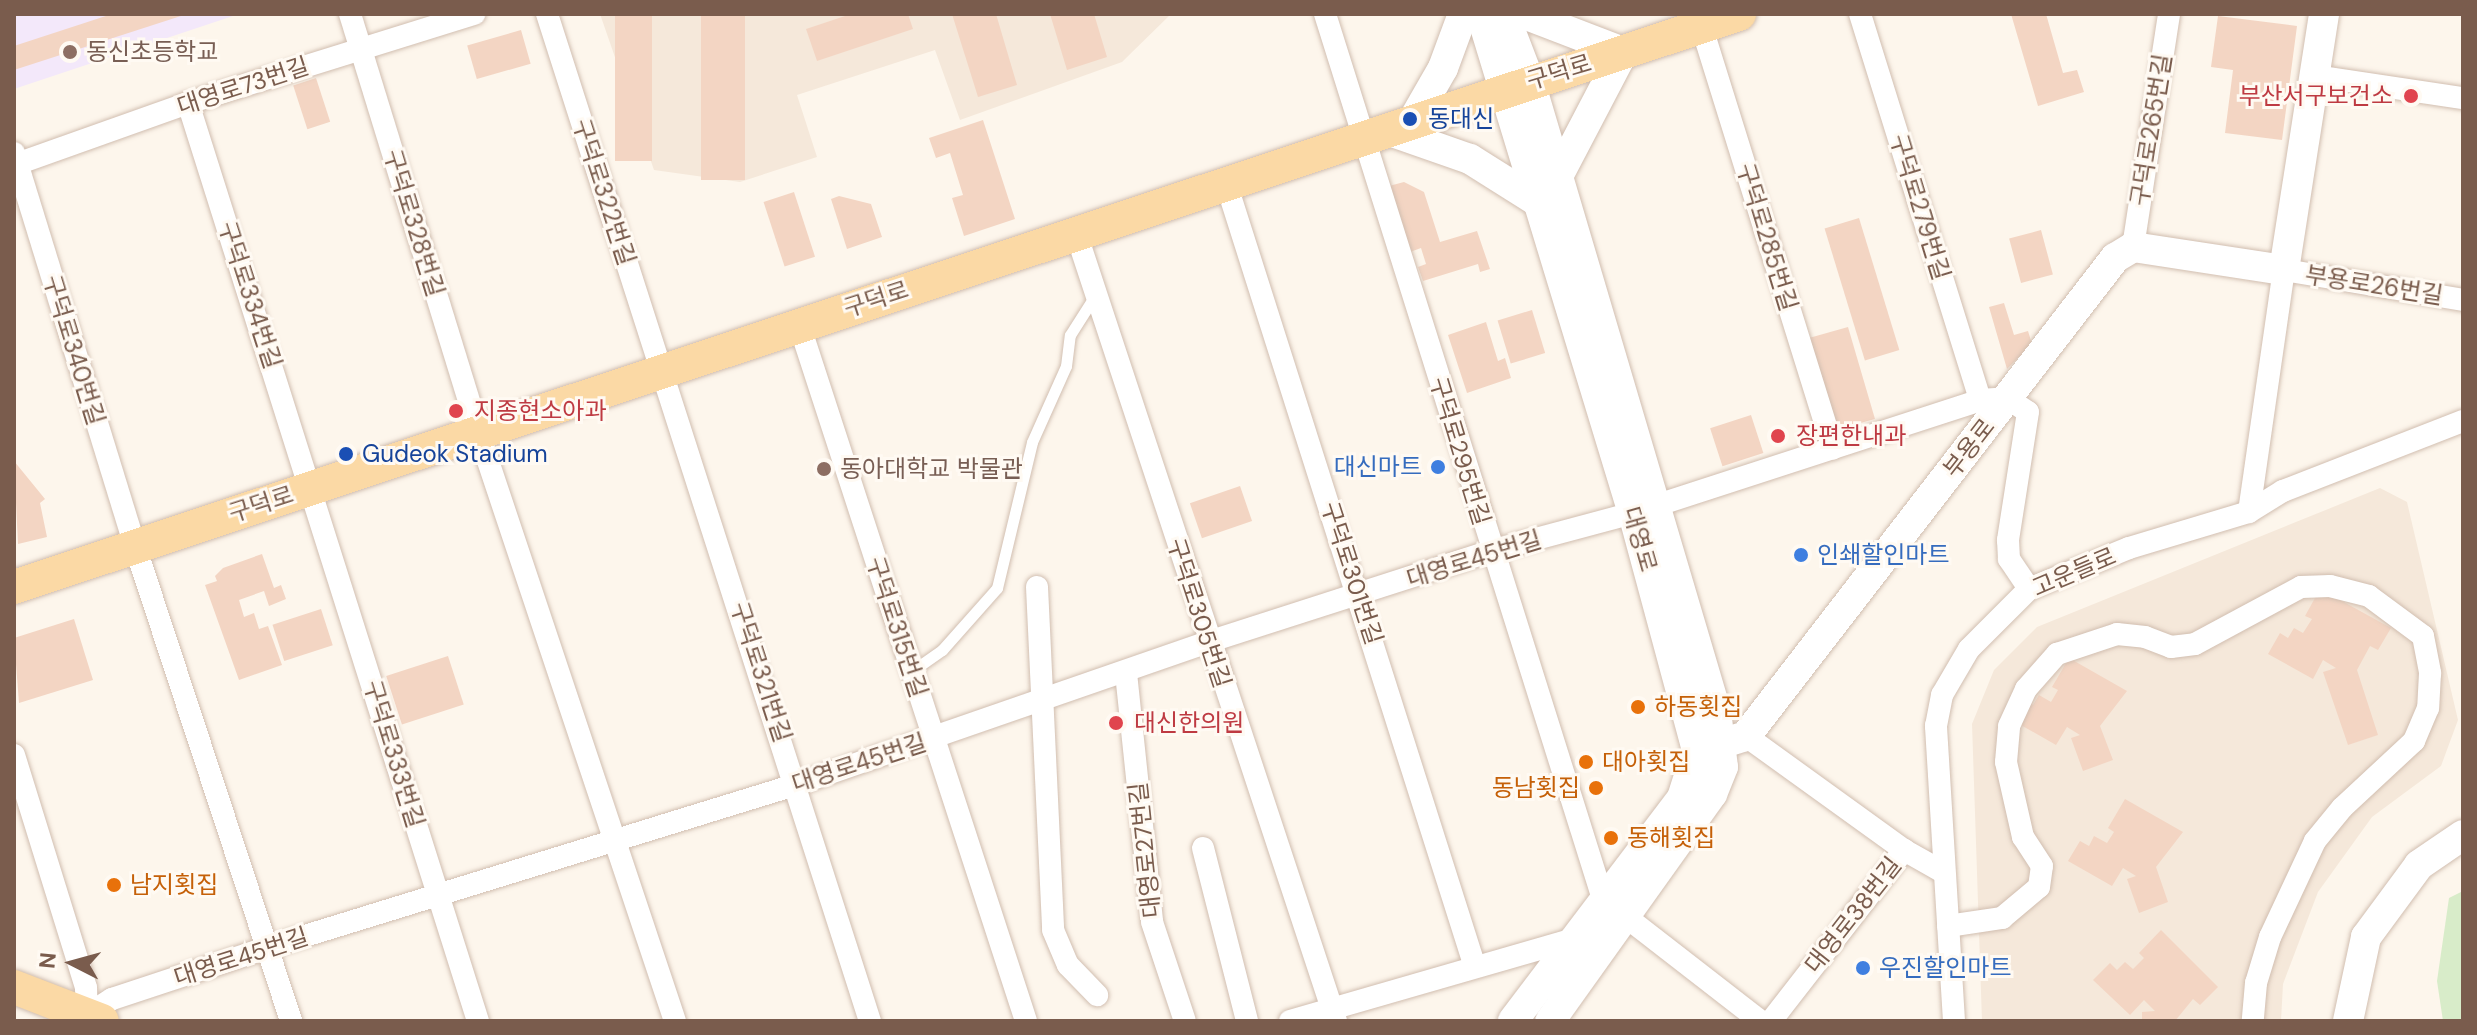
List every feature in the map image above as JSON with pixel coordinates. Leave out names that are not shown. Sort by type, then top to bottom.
[{"type":"main road","points":[[1463,14],[1443,68],[1387,130],[1470,159],[1540,203]]},
{"type":"main road","name":"대영로","points":[[1481,14],[1557,178],[1643,510]]},
{"type":"main road","name":"대영로","points":[[1504,14],[1540,203],[1722,743],[1723,767],[1712,794],[1614,908],[1550,1021]]},
{"type":"main road","points":[[1524,14],[1623,52],[1557,178]]},
{"type":"main road","name":"구덕로","points":[[14,587],[1623,52],[1699,20],[1739,14]]},
{"type":"main road","points":[[2133,247],[2284,270],[2324,14]]},
{"type":"main road","name":"부용로","points":[[1722,743],[1994,399],[2115,258],[2133,247]]},
{"type":"main road","points":[[2348,1021],[2366,937],[2419,865],[2463,835]]},
{"type":"main road","name":"대영로","points":[[1513,1021],[1574,939],[1614,908]]},
{"type":"main road","points":[[14,987],[94,1018]]},
{"type":"street","name":"구덕로328번길","points":[[350,14],[478,431],[618,838],[675,1021]]},
{"type":"street","name":"대영로73번길","points":[[15,161],[188,103],[474,14]]},
{"type":"street","name":"구덕로322번길","points":[[547,14],[660,370]]},
{"type":"street","name":"구덕로295번길","points":[[1325,14],[1387,130],[1491,551],[1614,908]]},
{"type":"street","name":"구덕로279번길","points":[[1860,14],[1994,399]]},
{"type":"street","name":"구덕로265번길","points":[[2133,247],[2169,14]]},
{"type":"street","name":"구덕로285번길","points":[[1699,20],[1833,448]]},
{"type":"street","points":[[2315,76],[2463,98]]},
{"type":"street","name":"구덕로334번길","points":[[188,103],[312,487]]},
{"type":"street","name":"구덕로340번길","points":[[15,161],[135,546],[291,1021]]},
{"type":"street","name":"구덕로301번길","points":[[1226,183],[1360,595],[1474,964]]},
{"type":"street","name":"구덕로305번길","points":[[1076,233],[1208,642],[1334,1014]]},
{"type":"street","points":[[2249,512],[2284,270]]},
{"type":"street","name":"부용로26번길","points":[[2284,270],[2463,300]]},
{"type":"street","name":"구덕로315번길","points":[[799,324],[1026,1021]]},
{"type":"street","name":"구덕로321번길","points":[[660,370],[798,784],[870,1021]]},
{"type":"street","name":"대영로45번길","points":[[94,1018],[112,999],[269,947],[798,784],[1126,673],[1208,642],[1491,551],[1643,510],[1994,399]]},
{"type":"street","points":[[1994,399],[2028,412],[2030,424],[2008,540],[2009,559],[2029,589]]},
{"type":"street","name":"고운들로","points":[[1954,1021],[1943,872],[1943,794],[1936,726],[1942,695],[1969,649],[2029,589],[2129,548],[2249,512],[2283,491],[2463,421]]},
{"type":"street","name":"구덕로333번길","points":[[312,487],[478,1021]]},
{"type":"street","points":[[1948,926],[2002,918],[2039,887],[2042,866],[2023,837],[2006,762],[2009,726],[2026,689],[2057,654],[2117,634],[2145,637],[2171,647],[2195,644],[2301,587],[2330,586],[2369,596],[2423,636],[2430,673],[2428,708],[2414,741],[2342,808],[2315,841],[2270,937],[2256,983],[2253,1021]]},
{"type":"street","points":[[1037,587],[1053,930],[1068,965],[1097,995]]},
{"type":"street","name":"대영로27번길","points":[[1126,673],[1152,922],[1185,1021]]},
{"type":"street","name":"대영로38번길","points":[[1722,743],[1904,850],[1771,1021]]},
{"type":"street","points":[[14,755],[94,1018]]},
{"type":"street","points":[[1203,848],[1247,1021]]},
{"type":"street","points":[[1904,850],[1943,872]]},
{"type":"street","points":[[1614,908],[1760,1021]]},
{"type":"street","points":[[1290,1021],[1334,1014],[1474,964],[1574,939]]},
{"type":"lane","points":[[911,671],[942,650],[997,588],[1032,442],[1066,366],[1070,335],[1096,294]]},
{"type":"shaded area","name":"동신초등학교","points":[[14,14],[239,14],[14,89]]},
{"type":"shaded area","points":[[600,14],[1171,14],[1122,62],[960,120],[935,50],[797,95],[817,157],[740,182],[654,170]]},
{"type":"shaded area","points":[[2380,488],[2407,502],[2458,720],[2441,766],[2372,817],[2318,892],[2283,984],[2281,1021],[1982,1021],[1972,724],[1994,670],[2037,627]]},
{"type":"green space","points":[[2463,891],[2463,1021],[2443,1021],[2437,981],[2449,898]]},
{"type":"building","points":[[112,14],[184,15],[14,70],[14,46]]},
{"type":"building","points":[[615,14],[652,14],[652,161],[615,161]]},
{"type":"building","points":[[701,14],[745,14],[745,180],[701,180]]},
{"type":"building","points":[[851,14],[908,14],[913,29],[817,61],[806,29]]},
{"type":"building","points":[[952,14],[996,14],[1017,85],[978,97]]},
{"type":"building","points":[[1050,14],[1094,14],[1107,57],[1067,70]]},
{"type":"building","points":[[2011,14],[2046,14],[2063,73],[2077,70],[2084,92],[2038,106]]},
{"type":"building","points":[[2218,16],[2297,26],[2282,140],[2225,133],[2233,70],[2211,67]]},
{"type":"building","points":[[521,30],[531,64],[477,79],[467,45]]},
{"type":"building","points":[[316,78],[330,122],[307,129],[293,85]]},
{"type":"building","points":[[983,120],[1015,219],[964,236],[952,198],[963,195],[950,153],[936,158],[929,138]]},
{"type":"building","points":[[1404,182],[1424,192],[1440,242],[1477,231],[1490,269],[1480,272],[1478,264],[1423,281],[1418,267],[1426,264],[1421,248],[1410,252],[1389,186]]},
{"type":"building","points":[[794,192],[815,257],[785,267],[764,202]]},
{"type":"building","points":[[839,196],[871,204],[882,237],[847,249],[831,199]]},
{"type":"building","points":[[1859,218],[1899,350],[1865,360],[1825,229]]},
{"type":"building","points":[[2041,230],[2053,274],[2021,283],[2009,239]]},
{"type":"building","points":[[2004,303],[2014,335],[2028,331],[2032,344],[2007,369],[1989,307]]},
{"type":"building","points":[[1532,310],[1545,353],[1511,364],[1498,321]]},
{"type":"building","points":[[1486,322],[1498,361],[1505,358],[1511,378],[1467,393],[1448,335]]},
{"type":"building","points":[[1848,327],[1875,419],[1846,427],[1833,419],[1809,338]]},
{"type":"building","points":[[1751,415],[1763,453],[1722,466],[1710,428]]},
{"type":"building","points":[[14,461],[45,499],[40,503],[47,537],[18,544]]},
{"type":"building","points":[[1240,486],[1252,521],[1202,538],[1190,503]]},
{"type":"building","points":[[262,554],[274,588],[281,585],[286,599],[269,606],[264,591],[239,600],[244,617],[254,613],[259,629],[268,626],[282,665],[239,680],[205,585],[217,581],[215,576],[223,568]]},
{"type":"building","points":[[2320,589],[2391,628],[2378,650],[2370,646],[2357,670],[2378,735],[2348,745],[2323,672],[2336,668],[2323,660],[2313,679],[2268,654],[2280,633],[2288,638],[2294,628],[2303,633],[2312,619],[2305,616]]},
{"type":"building","points":[[321,609],[333,645],[284,661],[272,625]]},
{"type":"building","points":[[74,619],[93,680],[19,703],[14,638]]},
{"type":"building","points":[[448,656],[464,705],[402,725],[386,676]]},
{"type":"building","points":[[2069,658],[2127,691],[2100,726],[2113,760],[2083,771],[2071,738],[2080,735],[2067,727],[2056,745],[2012,720],[2024,699],[2033,705],[2039,695],[2051,702],[2058,690],[2052,687]]},
{"type":"building","points":[[2125,799],[2183,832],[2156,867],[2168,902],[2139,913],[2127,879],[2136,876],[2123,868],[2112,886],[2068,861],[2080,841],[2089,846],[2094,836],[2107,843],[2114,832],[2108,828]]},
{"type":"building","points":[[2161,930],[2218,987],[2200,1005],[2193,999],[2175,1021],[2142,1021],[2142,1012],[2155,1011],[2144,1000],[2130,1015],[2093,980],[2110,963],[2117,970],[2125,962],[2133,969],[2144,958],[2139,953]]},
{"type":"place","name":"동신초등학교","points":[[70,52]]},
{"type":"place","name":"부산서구보건소","points":[[2411,96]]},
{"type":"place","name":"동대신","points":[[1410,119]]},
{"type":"place","name":"지종현소아과","points":[[456,411]]},
{"type":"place","name":"장편한내과","points":[[1778,436]]},
{"type":"place","name":"Gudeok Stadium","points":[[346,454]]},
{"type":"place","name":"대신마트","points":[[1438,467]]},
{"type":"place","name":"동아대학교 박물관","points":[[824,469]]},
{"type":"place","name":"인쇄할인마트","points":[[1801,555]]},
{"type":"place","name":"하동횟집","points":[[1638,707]]},
{"type":"place","name":"대신한의원","points":[[1116,723]]},
{"type":"place","name":"대아횟집","points":[[1586,762]]},
{"type":"place","name":"동남횟집","points":[[1596,788]]},
{"type":"place","name":"동해횟집","points":[[1611,838]]},
{"type":"place","name":"남지횟집","points":[[114,885]]},
{"type":"place","name":"우진할인마트","points":[[1863,968]]}]
